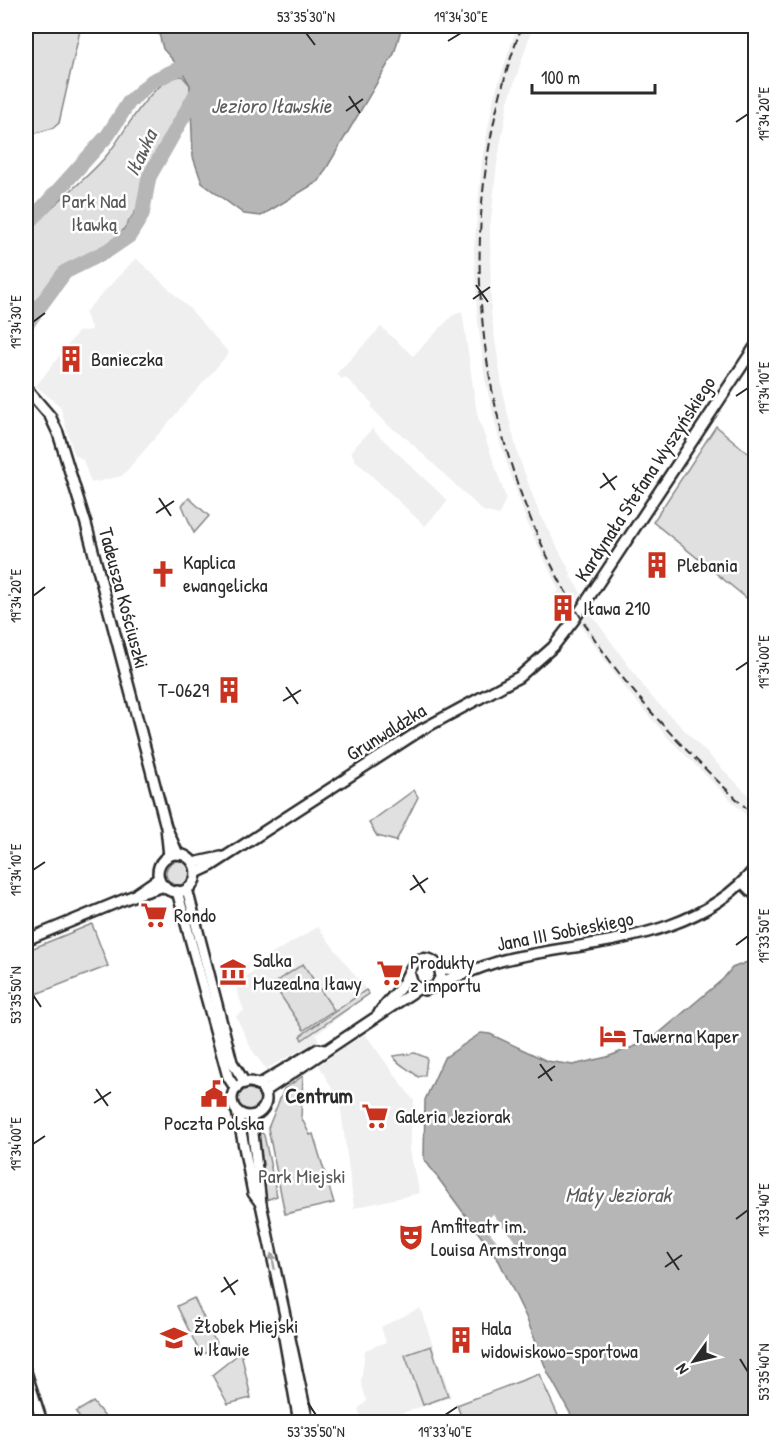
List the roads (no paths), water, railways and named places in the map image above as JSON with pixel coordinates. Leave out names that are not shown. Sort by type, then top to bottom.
[{"type":"street","name":"Kardynała Stefana Wyszyńskiego","points":[[564,633],[756,345]]},
{"type":"street","name":"Tadeusza Kościuszki","points":[[26,388],[50,416],[58,433],[86,524],[173,855]]},
{"type":"street","name":"Grunwaldzka","points":[[196,873],[211,866],[221,857],[420,730],[506,687],[540,660],[564,633]]},
{"type":"street","points":[[162,882],[161,863],[173,855],[193,863],[196,873],[187,889],[232,1062],[245,1083],[261,1088],[317,1059],[324,1050],[418,989]]},
{"type":"street","name":"Grunwaldzka","points":[[193,863],[221,857]]},
{"type":"street","name":"Jana III Sobieskiego","points":[[440,969],[468,970],[516,957],[621,941],[650,932],[683,920],[743,883],[756,867]]},
{"type":"street","points":[[162,882],[177,891],[187,889]]},
{"type":"street","points":[[26,940],[162,882]]},
{"type":"street","points":[[743,883],[756,896]]},
{"type":"street","points":[[177,891],[228,1077],[236,1089]]},
{"type":"street","points":[[379,1014],[405,982],[409,972],[417,961],[423,959],[436,963],[440,969],[439,982],[430,990],[418,989],[413,985],[409,972]]},
{"type":"street","name":"Jana III Sobieskiego","points":[[439,982],[464,974],[468,970]]},
{"type":"street","points":[[245,1083],[236,1089],[232,1101],[237,1111],[254,1193],[261,1204]]},
{"type":"street","points":[[251,1116],[264,1107],[261,1088]]},
{"type":"street","points":[[237,1111],[251,1116]]},
{"type":"street","points":[[251,1116],[261,1204],[284,1319],[282,1326],[299,1422]]},
{"type":"street","points":[[284,1319],[289,1325],[308,1422]]},
{"type":"street","points":[[26,1372],[42,1422]]},
{"type":"water","name":"Jezioro Iławskie","points":[[157,26],[402,26],[394,54],[319,181],[261,216],[244,214],[202,183],[193,157],[190,85],[180,68],[163,49]]},
{"type":"water","name":"Mały Jeziorak","points":[[755,959],[755,1422],[575,1422],[547,1371],[526,1317],[499,1261],[424,1159],[425,1100],[444,1058],[481,1033],[490,1034],[547,1061],[573,1065],[607,1057],[651,1040],[723,979],[732,968]]},
{"type":"waterway","name":"Iławka","points":[[26,226],[108,135],[129,102],[152,81],[180,68],[202,26]]},
{"type":"waterway","name":"Iławka","points":[[26,325],[65,272],[107,251],[129,236],[142,215],[149,177],[200,87]]},
{"type":"railway","points":[[522,26],[497,108],[483,191],[480,275],[487,359],[504,442],[532,521],[569,598],[616,669],[683,746],[756,817]]},
{"type":"place","name":"Banieczka","points":[[71,359]]},
{"type":"place","name":"Plebania","points":[[657,565]]},
{"type":"place","name":"Kaplica ewangelicka","points":[[163,574]]},
{"type":"place","name":"Iława 210","points":[[563,608]]},
{"type":"place","name":"T-0629","points":[[229,690]]},
{"type":"place","name":"Rondo","points":[[154,915]]},
{"type":"place","name":"Salka Muzealna Iławy","points":[[233,972]]},
{"type":"place","name":"Produkty z importu","points":[[390,973]]},
{"type":"place","name":"Tawerna Kaper","points":[[613,1036]]},
{"type":"place","name":"Poczta Polska","points":[[214,1094]]},
{"type":"place","name":"Galeria Jeziorak","points":[[375,1116]]},
{"type":"place","name":"Amfiteatr im. Louisa Armstronga","points":[[411,1237]]},
{"type":"place","name":"Żłobek Miejski w Iławie","points":[[174,1338]]},
{"type":"place","name":"Hala widowiskowo-sportowa","points":[[461,1340]]},
{"type":"district","name":"Centrum","points":[[319,1096]]},
{"type":"park label","name":"Park Nad Iławką","points":[[94,212]]},
{"type":"park label","name":"Park Miejski","points":[[302,1176]]}]
